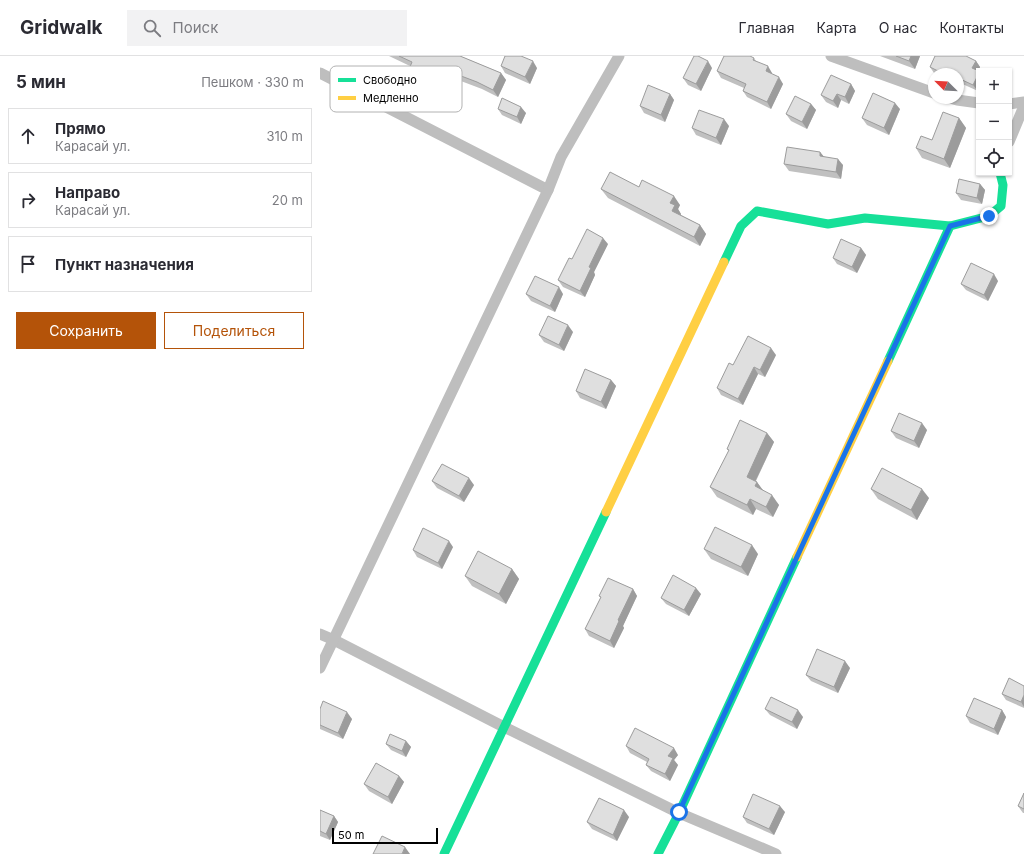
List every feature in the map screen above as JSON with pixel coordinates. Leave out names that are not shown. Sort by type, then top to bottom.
[{"type":"street","points":[[320,668],[548,190],[561,156],[619,56]]},
{"type":"street","points":[[831,56],[928,91]]},
{"type":"street","points":[[320,73],[330,78]]},
{"type":"street","points":[[964,101],[976,103]]},
{"type":"street","points":[[1012,104],[1024,102]]},
{"type":"street","points":[[1010,140],[1024,106]]},
{"type":"street","points":[[396,112],[548,190]]},
{"type":"street","points":[[444,854],[741,226],[757,210],[828,224],[865,218],[950,226],[989,216],[1001,206],[1003,185],[1001,176]]},
{"type":"street","points":[[658,854],[679,812],[950,226]]},
{"type":"street","points":[[320,634],[504,727],[679,812],[776,854]]},
{"type":"building","points":[[399,56],[460,56],[501,73],[493,90],[462,76],[462,66],[410,66],[412,62]]},
{"type":"building","points":[[505,56],[521,56],[533,61],[525,77],[501,66]]},
{"type":"building","points":[[694,56],[698,56],[708,61],[696,84],[683,78]]},
{"type":"building","points":[[724,56],[750,56],[754,58],[753,60],[768,66],[766,71],[779,77],[767,102],[743,91],[746,84],[717,71]]},
{"type":"building","points":[[896,56],[911,56],[909,61]]},
{"type":"building","points":[[935,56],[966,56],[976,61],[972,68],[976,70],[976,79],[973,85],[964,81],[964,68],[930,67]]},
{"type":"building","points":[[831,75],[851,84],[845,97],[837,94],[833,101],[821,95]]},
{"type":"building","points":[[648,85],[670,94],[661,115],[640,106]]},
{"type":"building","points":[[873,93],[895,103],[884,128],[862,118]]},
{"type":"building","points":[[795,96],[811,104],[802,122],[786,114]]},
{"type":"building","points":[[502,98],[521,107],[517,117],[498,109]]},
{"type":"building","points":[[699,110],[724,119],[716,138],[692,128]]},
{"type":"building","points":[[943,112],[959,118],[944,159],[916,148],[921,136],[932,140]]},
{"type":"building","points":[[787,147],[820,152],[820,156],[838,159],[836,172],[784,164]]},
{"type":"building","points":[[610,172],[639,187],[642,180],[674,196],[670,203],[675,205],[672,211],[700,225],[694,237],[601,189]]},
{"type":"building","points":[[959,179],[980,184],[977,198],[956,193]]},
{"type":"building","points":[[587,229],[603,238],[589,267],[591,268],[580,291],[558,280],[569,258],[572,259]]},
{"type":"building","points":[[841,239],[861,248],[852,267],[833,258]]},
{"type":"building","points":[[971,263],[994,274],[984,295],[961,284]]},
{"type":"building","points":[[535,276],[559,287],[550,306],[526,294]]},
{"type":"building","points":[[548,316],[568,325],[559,345],[539,335]]},
{"type":"building","points":[[748,336],[771,348],[760,370],[754,367],[738,399],[717,388],[729,363],[733,365]]},
{"type":"building","points":[[585,369],[611,380],[601,402],[576,391]]},
{"type":"building","points":[[899,413],[922,423],[914,441],[891,431]]},
{"type":"building","points":[[740,420],[767,433],[747,477],[757,482],[755,486],[772,495],[766,507],[750,499],[747,505],[710,487],[729,450],[727,449]]},
{"type":"building","points":[[442,464],[469,478],[459,496],[432,481]]},
{"type":"building","points":[[882,468],[922,489],[911,510],[871,489]]},
{"type":"building","points":[[715,527],[752,545],[741,567],[704,549]]},
{"type":"building","points":[[423,528],[449,541],[438,563],[413,550]]},
{"type":"building","points":[[478,551],[512,569],[499,594],[465,576]]},
{"type":"building","points":[[673,575],[696,588],[684,610],[661,598]]},
{"type":"building","points":[[608,578],[633,589],[610,641],[585,629],[601,597],[599,596]]},
{"type":"building","points":[[817,649],[845,661],[834,687],[806,675]]},
{"type":"building","points":[[1009,678],[1024,686],[1024,695],[1021,702],[1002,694]]},
{"type":"building","points":[[771,697],[798,710],[792,722],[765,709]]},
{"type":"building","points":[[974,698],[1002,710],[994,729],[966,716]]},
{"type":"building","points":[[323,701],[347,712],[338,733],[320,725],[320,709]]},
{"type":"building","points":[[635,728],[674,748],[668,756],[673,758],[665,774],[646,765],[649,759],[626,746]]},
{"type":"building","points":[[390,734],[406,741],[402,751],[386,744]]},
{"type":"building","points":[[376,763],[399,776],[388,797],[364,784]]},
{"type":"building","points":[[1024,793],[1024,809],[1018,806]]},
{"type":"building","points":[[753,794],[780,806],[769,829],[743,817]]},
{"type":"building","points":[[599,798],[624,810],[613,835],[587,822]]},
{"type":"building","points":[[320,810],[334,816],[326,834],[320,831]]},
{"type":"building","points":[[382,836],[405,847],[402,854],[373,854]]},
{"type":"traffic: fast","points":[[888,361],[950,226],[989,216],[1001,206],[1003,185],[1001,176]]},
{"type":"traffic: fast","points":[[724,262],[741,226],[757,211],[828,224],[865,218],[950,226]]},
{"type":"traffic: fast","points":[[444,854],[606,512]]},
{"type":"traffic: fast","points":[[658,854],[679,813],[797,557]]},
{"type":"traffic: slow","points":[[606,512],[724,262]]},
{"type":"traffic: slow","points":[[797,557],[888,361]]},
{"type":"route","points":[[679,812],[950,226],[989,216]]}]
